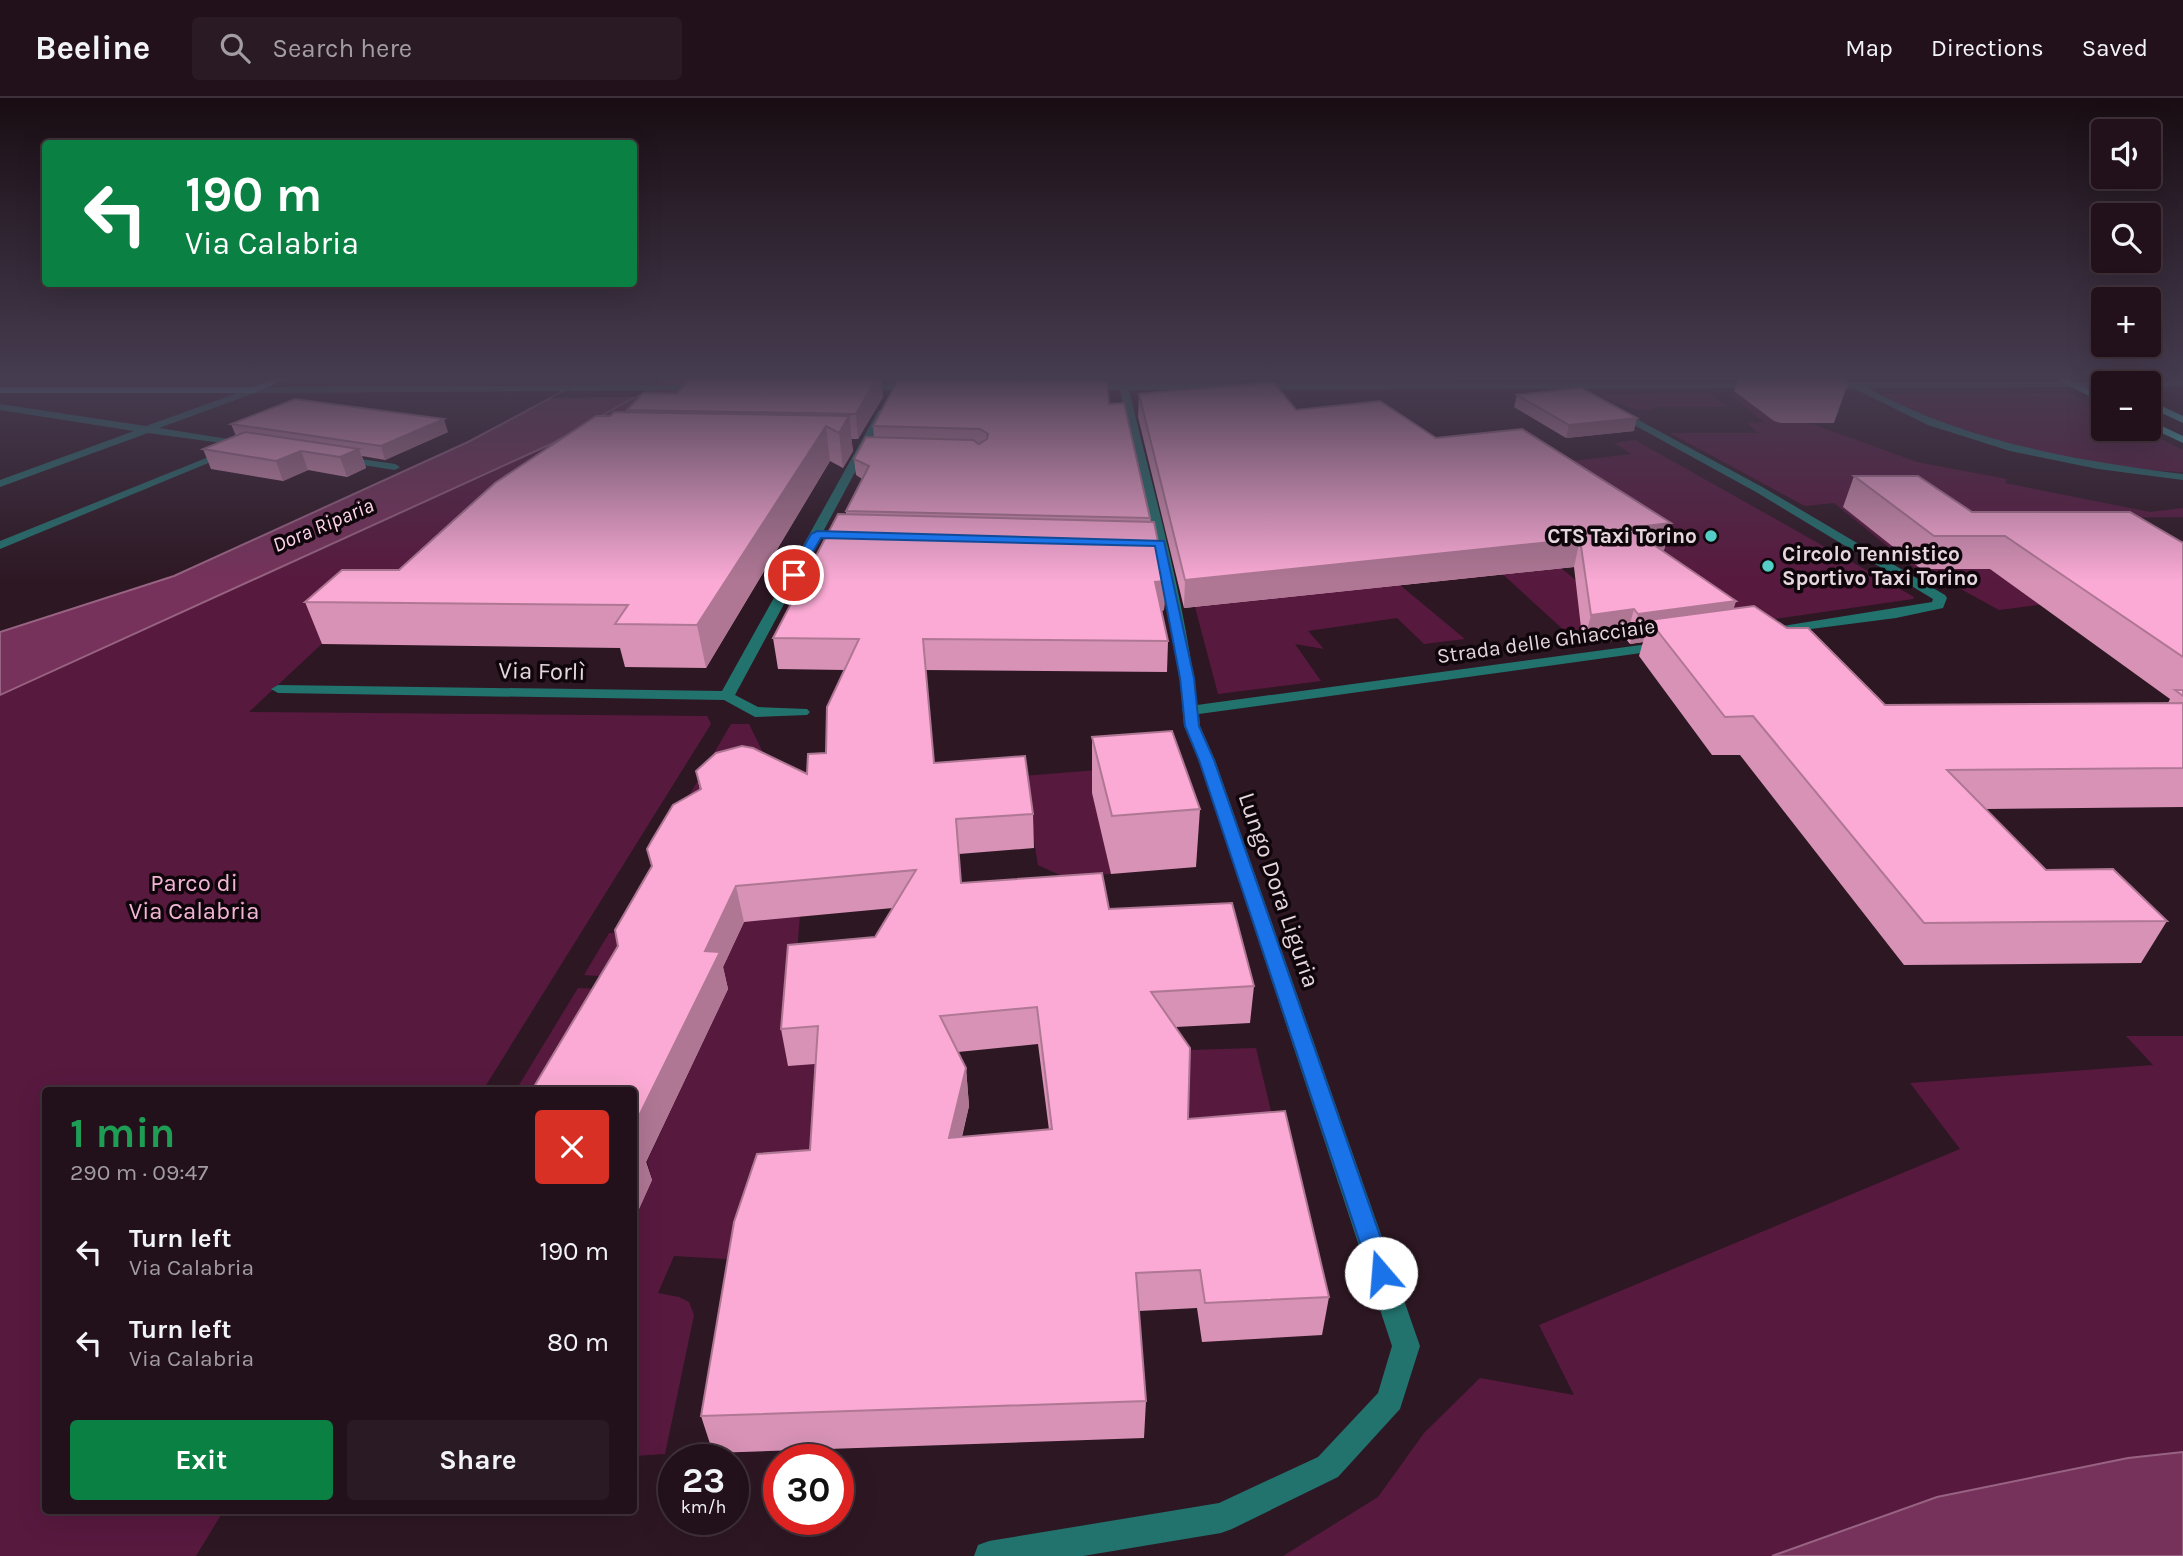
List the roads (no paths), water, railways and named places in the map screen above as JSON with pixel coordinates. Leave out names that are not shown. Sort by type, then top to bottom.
[{"type":"street","points":[[0,484],[107,444]]},
{"type":"street","points":[[241,444],[260,447]]},
{"type":"street","points":[[848,444],[868,447]]},
{"type":"street","points":[[727,696],[869,444]]},
{"type":"street","name":"Lungo Dora Liguria","points":[[989,1556],[1221,1518],[1328,1466],[1390,1401],[1406,1346],[1207,760],[1192,726],[1187,678],[1153,543],[1135,444]]},
{"type":"street","points":[[1676,444],[1760,490],[1940,598],[1938,605],[1896,614],[1758,633]]},
{"type":"street","points":[[1997,444],[2090,464],[2183,477]]},
{"type":"street","points":[[0,545],[246,445]]},
{"type":"street","points":[[328,457],[396,467]]},
{"type":"street","points":[[817,534],[831,534]]},
{"type":"street","name":"Strada delle Ghiacciaie","points":[[1190,711],[1675,645]]},
{"type":"street","name":"Via Forlì","points":[[278,689],[727,696],[755,712],[802,712]]},
{"type":"water","name":"Dora Riparia","points":[[464,444],[551,444],[0,695],[0,632],[174,576]]},
{"type":"water","points":[[2183,1452],[2183,1556],[1772,1556],[1937,1497],[2128,1458]]},
{"type":"place","name":"CTS Taxi Torino","points":[[1711,536]]},
{"type":"place","name":"Circolo Tennistico Sportivo Taxi Torino","points":[[1768,566]]},
{"type":"park label","name":"Parco di Via Calabria","points":[[194,897]]}]
